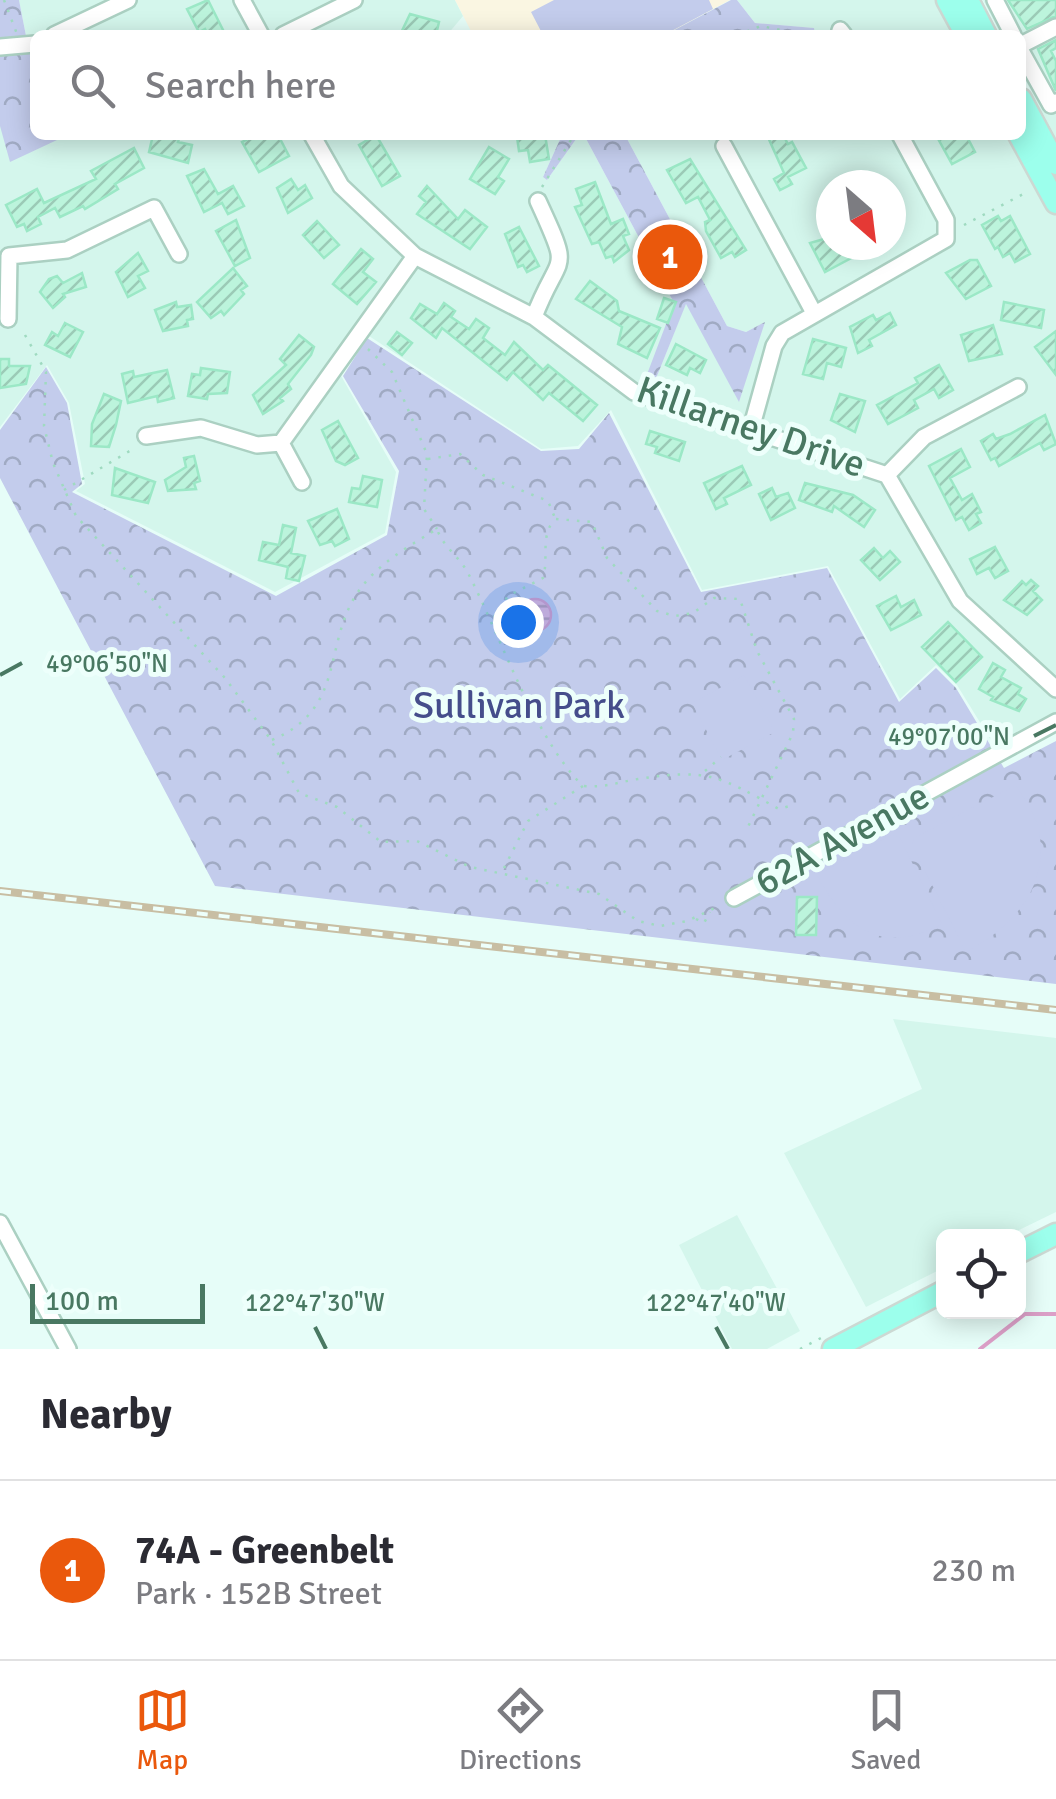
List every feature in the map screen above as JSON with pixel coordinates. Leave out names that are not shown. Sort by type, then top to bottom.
[{"type":"main road","points":[[947,0],[963,30]]},
{"type":"main road","points":[[968,0],[983,30]]},
{"type":"main road","points":[[1026,108],[1056,164]]},
{"type":"main road","points":[[1022,140],[1056,203]]},
{"type":"main road","points":[[1026,1249],[1056,1234]]},
{"type":"main road","points":[[832,1349],[936,1295]]},
{"type":"street","points":[[65,30],[128,0]]},
{"type":"street","points":[[242,0],[258,30]]},
{"type":"street","points":[[293,30],[354,0]]},
{"type":"street","points":[[995,0],[1010,30]]},
{"type":"street","points":[[1026,45],[1056,27]]},
{"type":"street","points":[[0,47],[28,44]]},
{"type":"street","points":[[1026,56],[1054,104]]},
{"type":"street","name":"Killarney Drive","points":[[318,140],[342,186],[415,256],[534,317],[634,392],[887,475],[960,601],[1056,689]]},
{"type":"street","points":[[751,429],[777,340],[814,314],[936,248],[948,234],[946,220],[903,140]]},
{"type":"street","points":[[724,146],[814,314]]},
{"type":"street","points":[[534,317],[560,270],[562,252],[540,194]]},
{"type":"street","points":[[8,319],[5,253],[67,250],[139,219],[154,208],[179,254]]},
{"type":"street","points":[[146,436],[186,427],[257,446],[281,443],[415,256]]},
{"type":"street","points":[[887,475],[924,437],[1018,388]]},
{"type":"street","points":[[281,443],[302,482]]},
{"type":"street","name":"62A Avenue","points":[[734,898],[1056,722]]},
{"type":"street","points":[[0,1223],[68,1349]]},
{"type":"path","points":[[4,0],[28,44]]},
{"type":"path","points":[[750,30],[760,26],[781,30]]},
{"type":"path","points":[[540,194],[571,140]]},
{"type":"path","points":[[964,225],[1037,186]]},
{"type":"path","points":[[26,335],[46,372],[44,426],[63,490],[95,540],[174,618],[271,740],[299,793],[338,806],[381,842],[417,841],[470,867],[599,894],[638,921],[660,926],[715,908]]},
{"type":"path","points":[[363,345],[392,372],[428,458],[424,508],[441,540],[465,567],[566,770],[583,786],[601,788],[675,773],[704,772],[779,809],[793,805]]},
{"type":"path","points":[[63,490],[133,449]]},
{"type":"path","points":[[428,458],[460,454],[483,474],[548,501],[556,519]]},
{"type":"path","points":[[556,519],[583,518],[592,522],[607,558],[657,611],[675,616],[692,613],[714,598],[740,600],[764,666],[794,720],[793,733],[746,830]]},
{"type":"path","points":[[492,619],[508,596],[543,578],[548,562],[544,540],[556,519]]},
{"type":"path","points":[[271,740],[304,721],[317,705],[334,670],[356,594],[374,573],[436,528]]},
{"type":"path","points":[[704,772],[721,757]]},
{"type":"path","points":[[502,872],[528,821],[583,786]]},
{"type":"path","points":[[694,918],[704,923],[710,911]]},
{"type":"shaded area","points":[[19,0],[455,0],[463,16],[451,30],[30,30],[30,140],[560,140],[543,177],[547,180],[575,140],[587,140],[674,303],[655,381],[686,303],[739,401],[763,323],[746,332],[727,326],[628,140],[1016,140],[1056,213],[1056,719],[997,750],[957,685],[936,665],[900,699],[828,566],[702,590],[611,410],[578,446],[541,449],[366,334],[340,374],[396,472],[385,533],[275,592],[76,491],[85,484],[69,403],[47,365],[0,427],[0,43],[27,41]]},
{"type":"shaded area","points":[[455,0],[730,0],[674,30],[470,30]]},
{"type":"shaded area","points":[[737,0],[938,0],[955,30],[814,30],[755,23]]},
{"type":"shaded area","points":[[983,0],[1056,0],[1056,138],[1026,81],[1026,30],[998,30]]},
{"type":"shaded area","points":[[535,599],[546,604],[551,615],[546,626],[535,631],[524,626],[519,615],[524,604]]},
{"type":"shaded area","points":[[893,1019],[1056,1038],[1056,1212],[1021,1229],[936,1229],[936,1272],[866,1307],[784,1153],[922,1089]]},
{"type":"shaded area","points":[[737,1215],[800,1331],[767,1349],[732,1349],[679,1245]]},
{"type":"green space","points":[[0,0],[19,0],[27,41],[0,43]]},
{"type":"green space","points":[[554,0],[709,0],[713,9],[673,30],[540,30],[531,12]]},
{"type":"green space","points":[[737,0],[755,23],[814,30],[674,30]]},
{"type":"green space","points":[[30,53],[30,140],[57,140],[10,162],[0,126],[0,55]]},
{"type":"green space","points":[[560,140],[575,140],[547,180],[543,177]]},
{"type":"green space","points":[[587,140],[628,140],[727,326],[746,332],[765,322],[739,402],[686,304],[655,381],[646,377],[674,303]]},
{"type":"green space","name":"Sullivan Park","points":[[367,338],[541,451],[579,449],[609,413],[701,592],[827,568],[899,702],[936,668],[956,688],[1004,768],[1056,741],[1056,984],[215,886],[0,478],[0,430],[46,367],[67,403],[82,484],[72,492],[276,596],[387,535],[399,471],[343,376]]},
{"type":"green space","points":[[744,675],[775,732],[722,760],[692,703]]},
{"type":"green space","points":[[1016,785],[1038,827],[1041,848],[1034,885],[1013,917],[966,952],[912,845],[914,838]]},
{"type":"green space","points":[[891,835],[900,838],[942,924],[901,937],[868,932],[840,910],[817,875]]},
{"type":"building","points":[[208,0],[223,30],[198,30],[187,9]]},
{"type":"building","points":[[1008,0],[1056,0],[1056,16],[1027,29]]},
{"type":"building","points":[[410,14],[439,22],[437,30],[402,30]]},
{"type":"building","points":[[1056,40],[1056,48],[1051,51],[1056,61],[1056,91],[1038,49]]},
{"type":"building","points":[[152,140],[179,140],[192,145],[188,163],[149,152]]},
{"type":"building","points":[[281,140],[289,156],[259,172],[242,142]]},
{"type":"building","points":[[379,140],[400,176],[382,186],[359,145]]},
{"type":"building","points":[[517,140],[546,140],[549,159],[530,162],[528,150],[519,151]]},
{"type":"building","points":[[769,140],[792,142],[806,168],[788,177],[792,184],[780,190],[774,179],[784,173]]},
{"type":"building","points":[[939,140],[969,140],[975,152],[952,164]]},
{"type":"building","points":[[489,147],[509,159],[498,177],[504,181],[495,194],[470,179]]},
{"type":"building","points":[[134,148],[144,168],[115,184],[118,189],[85,209],[83,206],[60,217],[55,208],[38,217],[41,224],[27,231],[24,224],[17,227],[6,205],[37,189],[44,203],[96,179],[91,171]]},
{"type":"building","points":[[690,159],[746,250],[735,257],[732,252],[721,258],[706,231],[705,222],[710,220],[698,197],[686,203],[667,170]]},
{"type":"building","points":[[204,169],[218,194],[233,186],[244,206],[228,214],[222,203],[204,212],[187,176]]},
{"type":"building","points":[[291,179],[298,190],[305,185],[312,198],[288,213],[277,188]]},
{"type":"building","points":[[595,182],[611,224],[623,219],[629,234],[623,236],[629,250],[614,262],[612,256],[606,258],[599,242],[592,244],[575,207],[582,205],[576,189]]},
{"type":"building","points":[[427,186],[458,219],[465,210],[487,227],[470,249],[417,214],[426,202],[419,196]]},
{"type":"building","points":[[998,216],[1001,221],[1010,216],[1030,254],[1015,262],[1010,253],[1003,257],[998,247],[995,249],[982,225]]},
{"type":"building","points":[[236,220],[250,258],[235,266],[216,231]]},
{"type":"building","points":[[317,221],[339,245],[324,258],[303,235]]},
{"type":"building","points":[[519,227],[539,266],[527,272],[523,265],[518,267],[505,234]]},
{"type":"building","points":[[361,249],[373,259],[363,272],[376,282],[357,304],[333,284]]},
{"type":"building","points":[[138,253],[148,271],[138,276],[145,288],[128,297],[116,272]]},
{"type":"building","points":[[819,260],[848,260],[825,272]]},
{"type":"building","points":[[977,260],[991,286],[966,299],[946,273]]},
{"type":"building","points":[[233,268],[247,286],[241,290],[244,294],[224,315],[221,311],[211,318],[197,302]]},
{"type":"building","points":[[82,273],[86,287],[63,294],[65,297],[53,308],[40,292],[49,279],[57,276],[63,283]]},
{"type":"building","points":[[590,281],[617,301],[619,311],[660,328],[647,358],[618,344],[622,327],[576,299]]},
{"type":"building","points":[[664,298],[676,302],[668,323],[657,319]]},
{"type":"building","points":[[176,302],[177,307],[191,305],[193,319],[187,320],[188,326],[163,331],[155,310]]},
{"type":"building","points":[[1004,302],[1044,310],[1041,328],[1001,320]]},
{"type":"building","points":[[444,303],[455,311],[451,317],[469,329],[476,319],[489,328],[483,338],[505,355],[514,342],[543,370],[548,365],[597,405],[583,421],[549,393],[543,400],[513,372],[507,380],[442,328],[436,338],[411,318],[420,304],[437,314]]},
{"type":"building","points":[[890,313],[896,325],[869,340],[872,346],[858,353],[850,327],[873,315],[876,320]]},
{"type":"building","points":[[65,323],[83,332],[70,357],[45,345],[52,332],[58,336]]},
{"type":"building","points":[[993,325],[1002,354],[969,361],[961,335]]},
{"type":"building","points":[[1056,331],[1056,375],[1035,347]]},
{"type":"building","points":[[397,332],[412,343],[402,355],[388,344]]},
{"type":"building","points":[[299,335],[314,347],[311,355],[288,384],[291,389],[280,398],[283,401],[263,414],[253,395],[286,365],[280,359]]},
{"type":"building","points":[[813,339],[846,348],[841,367],[827,363],[823,379],[803,374]]},
{"type":"building","points":[[676,344],[706,360],[700,373],[690,368],[687,375],[666,365]]},
{"type":"building","points":[[0,359],[9,359],[9,366],[30,366],[26,384],[0,388]]},
{"type":"building","points":[[939,365],[953,390],[939,398],[934,389],[914,400],[918,408],[888,424],[877,405],[918,383],[915,378]]},
{"type":"building","points":[[201,368],[230,372],[227,393],[208,394],[207,399],[188,396],[192,374],[200,375]]},
{"type":"building","points":[[167,370],[174,398],[158,402],[157,396],[128,403],[122,374],[133,371],[134,377]]},
{"type":"building","points":[[104,394],[121,401],[116,425],[109,447],[91,446],[92,424]]},
{"type":"building","points":[[840,394],[865,401],[855,432],[831,420]]},
{"type":"building","points":[[1045,415],[1056,444],[1044,450],[1040,443],[999,466],[995,458],[991,460],[981,441],[993,434],[996,439],[1010,434]]},
{"type":"building","points":[[338,421],[358,458],[345,465],[336,461],[322,430]]},
{"type":"building","points":[[650,431],[685,442],[679,461],[655,453],[657,447],[646,444]]},
{"type":"building","points":[[961,449],[970,467],[950,478],[962,500],[972,494],[981,512],[976,514],[981,523],[969,530],[962,517],[956,520],[929,466]]},
{"type":"building","points":[[194,456],[200,481],[194,483],[196,489],[168,491],[165,480],[186,467],[184,458]]},
{"type":"building","points":[[742,466],[751,485],[724,498],[727,504],[716,509],[704,483]]},
{"type":"building","points":[[115,468],[155,482],[148,503],[112,495]]},
{"type":"building","points":[[363,476],[382,480],[377,507],[349,502],[352,488],[360,489]]},
{"type":"building","points":[[805,483],[853,495],[875,510],[864,527],[834,506],[832,512],[799,500]]},
{"type":"building","points":[[772,488],[776,497],[788,493],[795,508],[771,520],[759,494]]},
{"type":"building","points":[[337,509],[349,539],[335,546],[332,541],[320,545],[308,521]]},
{"type":"building","points":[[283,525],[296,528],[291,553],[305,556],[299,581],[286,578],[288,567],[259,560],[263,542],[279,545]]},
{"type":"building","points":[[995,547],[1008,571],[995,578],[989,568],[977,574],[970,559]]},
{"type":"building","points":[[874,548],[883,558],[890,551],[900,562],[880,580],[861,560]]},
{"type":"building","points":[[1031,580],[1038,586],[1033,591],[1042,600],[1027,615],[1004,600],[1022,581],[1026,585]]},
{"type":"building","points":[[896,596],[901,607],[914,600],[921,615],[891,630],[877,606]]},
{"type":"building","points":[[948,622],[982,657],[956,682],[922,647]]},
{"type":"building","points":[[993,663],[1005,670],[1001,677],[1021,688],[1018,694],[1026,699],[1019,711],[991,700],[993,697],[979,689]]},
{"type":"building","points":[[797,897],[817,897],[816,935],[796,935]]},
{"type":"waterway","points":[[980,1349],[1025,1314],[1056,1314]]},
{"type":"railway","points":[[0,891],[1056,1010]]},
{"type":"place","name":"74A - Greenbelt","points":[[670,257]]}]
